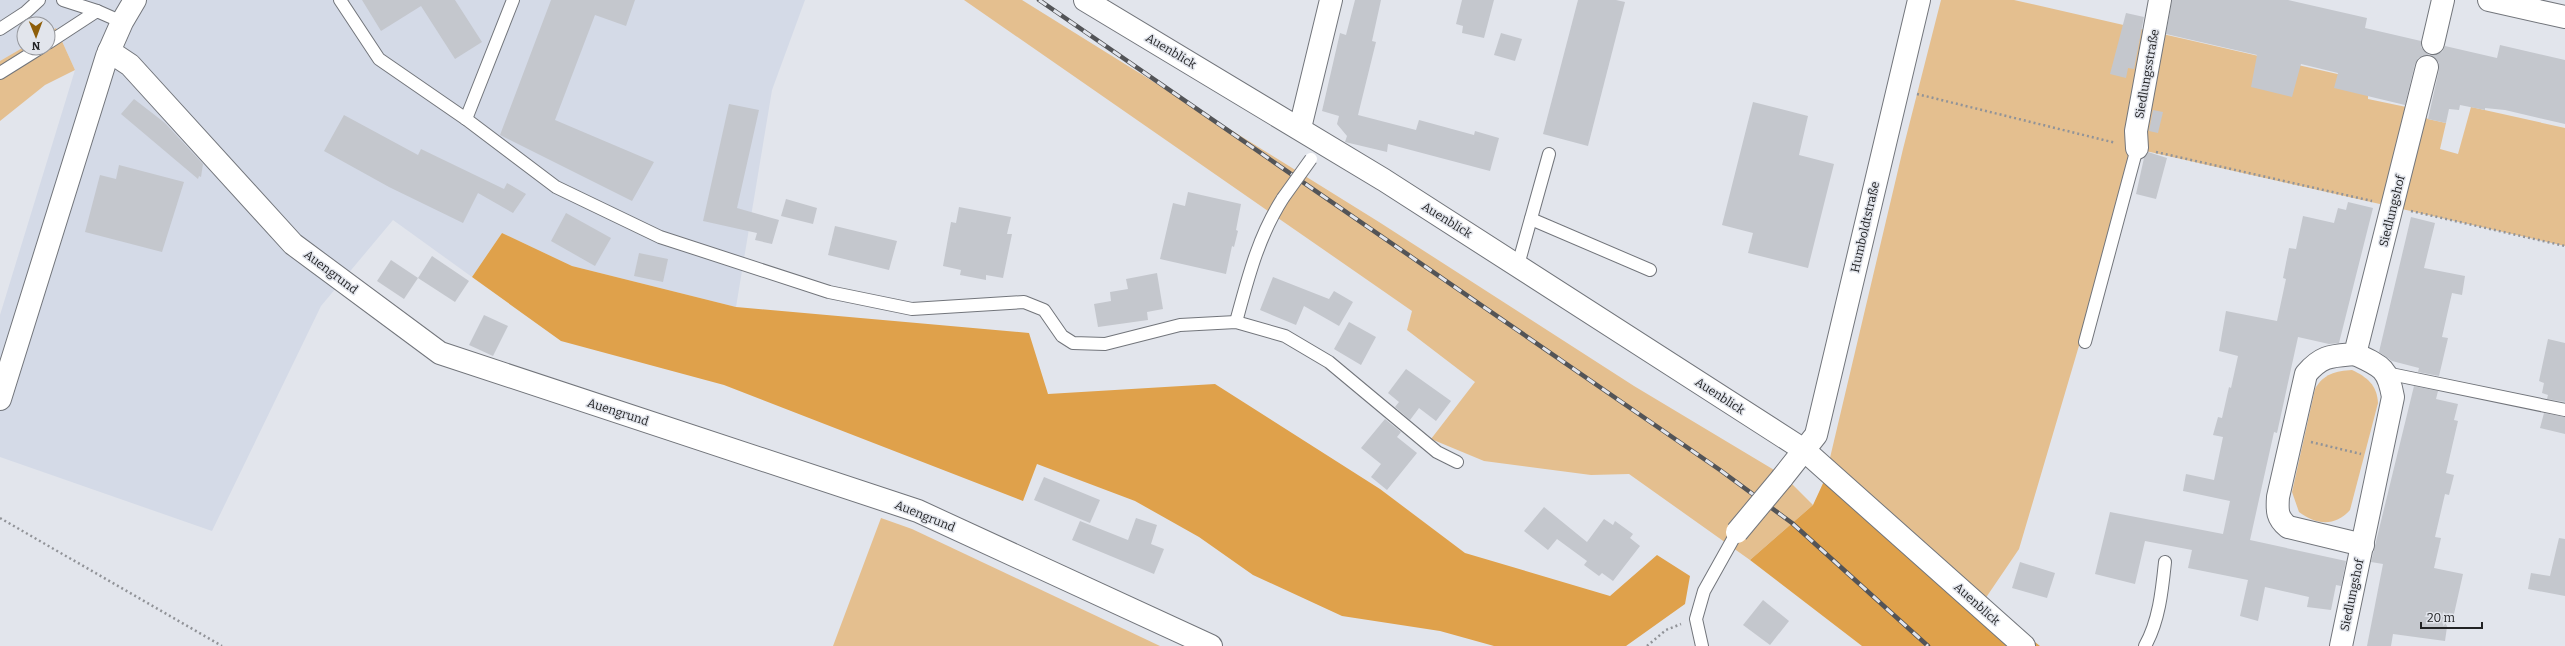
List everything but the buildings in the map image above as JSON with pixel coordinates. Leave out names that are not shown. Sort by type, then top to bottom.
[{"type":"street","points":[[0,399],[96,89],[109,51],[122,22],[135,0]]},
{"type":"street","name":"Auenblick","points":[[1085,0],[1300,128],[1317,151],[1518,265],[1804,450],[2024,646]]},
{"type":"street","points":[[1300,128],[1331,0]]},
{"type":"street","name":"Humboldtstraße","points":[[1804,450],[1816,435],[1919,0]]},
{"type":"street","name":"Siedlungsstraße","points":[[2137,148],[2136,131],[2160,0]]},
{"type":"street","points":[[2433,44],[2444,0]]},
{"type":"street","points":[[2490,0],[2565,17]]},
{"type":"street","name":"Auengrund","points":[[109,51],[130,64],[293,244],[440,353],[918,511],[1211,646]]},
{"type":"street","name":"Siedlungshof","points":[[2363,545],[2288,527],[2281,521],[2276,513],[2278,497],[2306,374],[2317,361],[2355,354],[2427,67]]},
{"type":"street","points":[[2355,354],[2381,366],[2386,373]]},
{"type":"street","name":"Siedlungshof","points":[[2341,646],[2393,397],[2386,373]]},
{"type":"street","points":[[1737,532],[1804,450]]},
{"type":"lane","points":[[0,29],[26,12],[39,0]]},
{"type":"lane","points":[[63,0],[96,11],[122,22]]},
{"type":"lane","points":[[340,0],[379,59],[466,119],[556,187],[660,237],[829,292],[912,309],[1024,302],[1044,310],[1062,336],[1073,343],[1105,344],[1180,325],[1236,322],[1285,336],[1329,362],[1437,452],[1457,462]]},
{"type":"lane","points":[[466,119],[513,0]]},
{"type":"lane","points":[[56,37],[96,11]]},
{"type":"lane","points":[[0,74],[28,56]]},
{"type":"lane","points":[[2085,342],[2137,148]]},
{"type":"lane","points":[[1236,322],[1251,266],[1268,222],[1283,198],[1317,151]]},
{"type":"lane","points":[[1518,265],[1549,154]]},
{"type":"lane","points":[[1531,219],[1650,270]]},
{"type":"lane","points":[[2386,373],[2565,410]]},
{"type":"lane","points":[[1702,646],[1696,619],[1704,591],[1737,532]]},
{"type":"lane","points":[[2144,646],[2154,630],[2163,589],[2165,562]]},
{"type":"path","points":[[1897,89],[2137,148],[2565,246]]},
{"type":"path","points":[[2291,437],[2381,458]]},
{"type":"path","points":[[0,518],[222,646]]},
{"type":"path","points":[[1647,646],[1666,630]]},
{"type":"shaded area","points":[[0,0],[805,0],[772,90],[736,307],[572,266],[502,233],[472,277],[393,220],[321,306],[212,531],[0,457],[0,315],[75,70],[56,28],[56,16],[16,16],[16,52],[0,61]]},
{"type":"shaded area","points":[[964,0],[1022,0],[1379,222],[1634,386],[1784,476],[1813,505],[1750,560],[1629,474],[1591,475],[1484,461],[1431,439],[1475,382],[1407,330],[1412,311]]},
{"type":"shaded area","points":[[1941,0],[2014,0],[2368,81],[2368,99],[2411,108],[2428,119],[2446,123],[2440,149],[2458,154],[2471,107],[2565,128],[2565,246],[2137,149],[2019,549],[1983,602],[1825,479],[1903,149]]},
{"type":"shaded area","points":[[56,28],[75,70],[45,85],[0,121],[0,61],[16,52],[16,56],[56,56]]},
{"type":"shaded area","points":[[502,233],[572,266],[736,307],[1029,333],[1048,394],[1215,384],[1380,489],[1465,553],[1610,596],[1657,555],[1690,576],[1685,604],[1626,646],[1494,646],[1440,631],[1342,616],[1253,575],[1199,537],[1135,501],[1037,464],[1023,501],[724,385],[561,341],[472,277]]},
{"type":"shaded area","points":[[2352,370],[2370,382],[2376,391],[2378,403],[2350,510],[2344,516],[2332,522],[2319,522],[2312,520],[2299,512],[2292,492],[2315,389],[2322,380],[2330,374]]},
{"type":"shaded area","points":[[1825,479],[2040,646],[1862,646],[1750,560],[1813,505]]},
{"type":"shaded area","points":[[881,518],[912,529],[1160,646],[833,646]]},
{"type":"railway","points":[[1039,0],[1720,470],[1792,523],[1928,646]]}]
